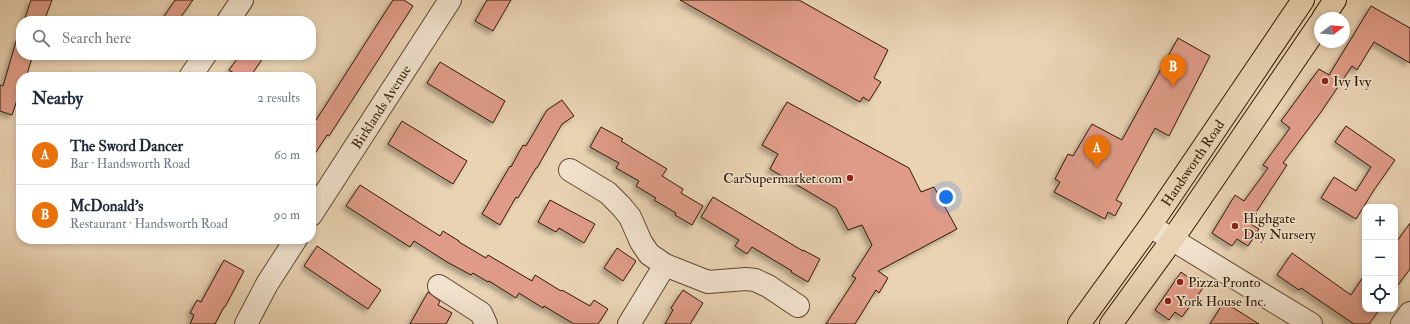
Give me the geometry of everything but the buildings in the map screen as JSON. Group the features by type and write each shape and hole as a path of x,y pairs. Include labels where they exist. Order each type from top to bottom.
{"main road":[{"name":"Handsworth Road","path":"1079,324 1150,226 1302,0"},
{"path":"1327,12 1335,0"},
{"name":"Handsworth Road","path":"1111,324 1172,240 1314,32"}],"street":[{"path":"231,16 242,0"},
{"name":"Birklands Avenue","path":"316,206 450,0"},
{"path":"193,72 202,60"},
{"path":"570,170 608,194 621,206 630,217 641,242 649,254 665,265 708,282 746,279 755,280 768,286 798,306"},
{"path":"1150,226 1311,324"},
{"path":"246,324 267,284 293,244"},
{"path":"629,324 665,265"},
{"path":"439,286 481,313 486,324"},
{"path":"1402,324 1410,313"}],"place":[{"name":"Ivy Ivy","path":"1325,81"},
{"name":"McDonald's","path":"1173,87"},
{"name":"The Sword Dancer","path":"1097,168"},
{"name":"CarSupermarket.com","path":"850,178"},
{"name":"Highgate Day Nursery","path":"1235,226"},
{"name":"Pizza Pronto","path":"1180,282"},
{"name":"York House Inc.","path":"1168,301"}]}
